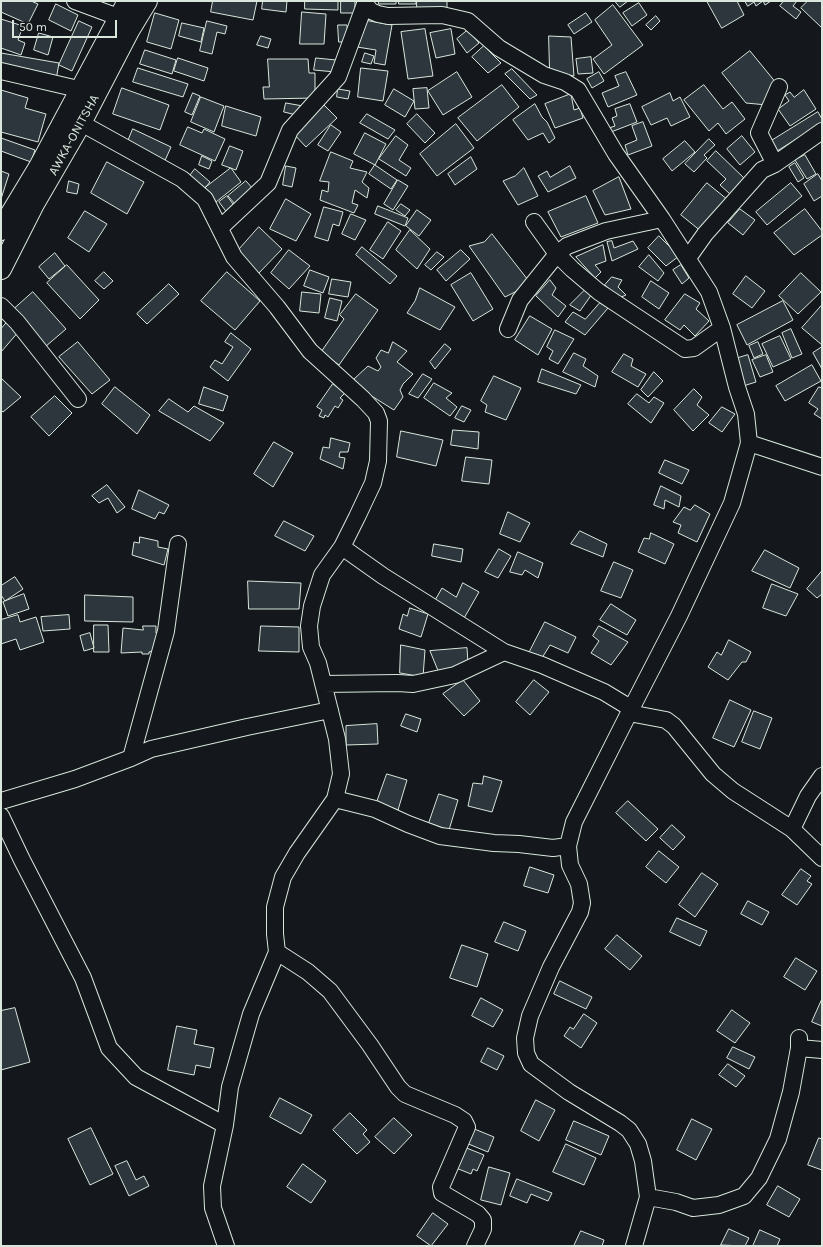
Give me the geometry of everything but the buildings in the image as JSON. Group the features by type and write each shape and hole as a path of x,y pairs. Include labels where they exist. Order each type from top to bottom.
{"main road":[{"name":"AWKA-ONITSHA","path":"1,230 39,167 147,1"},
{"name":"AWKA-ONITSHA","path":"1,269 34,204 81,123 89,92 123,9"}],"street":[{"path":"75,1 123,9"},
{"path":"365,2 372,11 388,16 442,15 468,21 499,48 544,75 565,82 578,90 616,154 662,219 709,292 722,328 737,387 746,414 750,443 732,503 679,616 574,822 568,846 570,865 579,884 582,904 580,912 551,967 530,1016 525,1038 526,1053 531,1064 569,1092 620,1123 628,1130 638,1144 643,1160 648,1197 634,1246"},
{"path":"220,228 268,183 290,130 338,77 365,2"},
{"path":"1,71 40,79 89,92"},
{"path":"775,164 759,134 779,87"},
{"path":"81,123 182,179 205,199 234,257 277,307 310,351 376,412 379,421 378,461 373,483 342,547 322,575 311,612 311,647 318,663 337,739 341,774 335,799 297,853 283,878 275,907 277,952 250,1014 230,1086 225,1125 212,1186 213,1208 226,1246"},
{"path":"688,258 705,234 762,170 775,164 822,132"},
{"path":"508,329 520,300 558,254 567,246 606,231 662,219"},
{"path":"534,222 558,254 572,269 599,292 685,349 694,348 722,328"},
{"path":"1,306 17,322 78,399"},
{"path":"750,443 822,467"},
{"path":"131,758 166,631 178,544"},
{"path":"342,547 389,580 504,652 542,665 604,692 630,711 666,720 674,726 713,774 733,791 792,829 822,858"},
{"path":"323,684 413,684 425,682 455,675 504,652"},
{"path":"1,801 75,779 151,749 240,728 330,710"},
{"path":"792,829 808,796 822,776"},
{"path":"335,799 375,809 440,836 494,843 553,848 568,846"},
{"path":"1,816 83,978 109,1048 136,1077 225,1125"},
{"path":"277,952 308,972 330,991 370,1045 398,1087 405,1094 455,1115 464,1121 467,1127 441,1187 442,1194 478,1214 483,1220 483,1229 475,1246"},
{"path":"648,1197 676,1202 693,1208 719,1205 744,1196 759,1178 778,1139 791,1092 799,1043 822,1050"}]}
